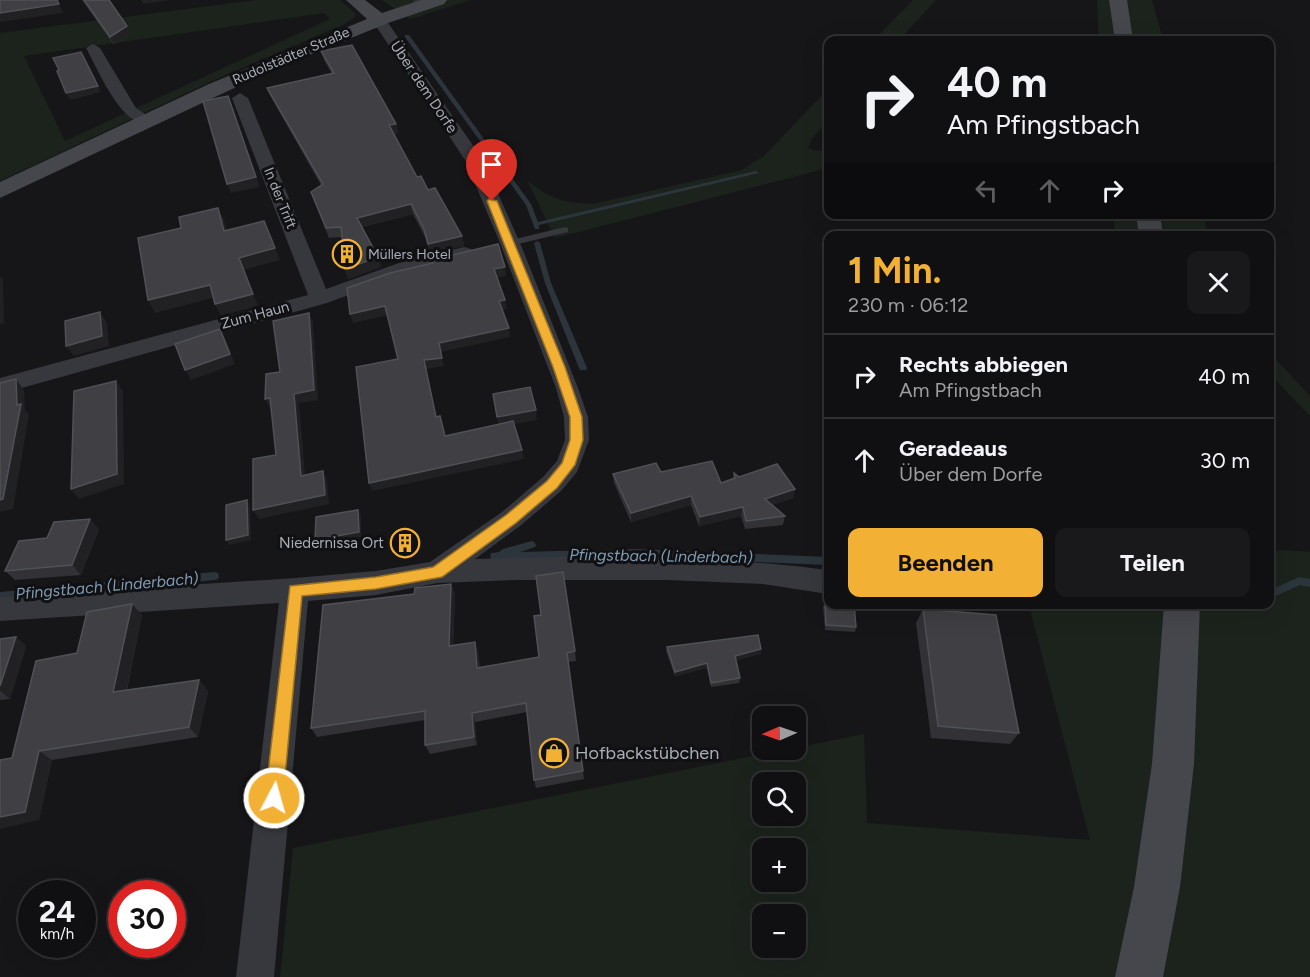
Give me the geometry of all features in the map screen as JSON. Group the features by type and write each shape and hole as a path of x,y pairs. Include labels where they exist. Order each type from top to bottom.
{"street":[{"path":"355,0 379,20"},
{"name":"Rudolstädter Straße","path":"0,191 147,121 320,43 438,0"},
{"path":"1118,0 1123,36"},
{"name":"Über dem Dorfe","path":"379,20 474,160 510,243 567,388 576,417 577,440 568,465 552,484 511,519 437,573"},
{"path":"93,48 130,111 147,121"},
{"name":"In der Trift","path":"240,98 320,298"},
{"name":"Zum Haun","path":"0,386 320,298 406,267 510,243"},
{"path":"0,609 296,590 376,583 437,573 518,569 667,569 763,573 824,581"},
{"path":"255,977 296,590"},
{"path":"1139,977 1157,887 1173,764 1182,609"}],"lane":[{"path":"510,243 565,230"}],"shaded area":[{"path":"256,0 340,0 355,13 355,17 347,23 212,81 0,181 0,33","holes":["324,13 330,19 65,141 24,56"]},
{"path":"382,0 471,0 410,19"},
{"path":"913,0 936,0 903,36 878,36"},
{"path":"1097,0 1152,0 1162,36 1099,36"},
{"path":"824,93 824,125 812,138 808,148 815,151 824,150 824,169 555,238 527,180 557,199 593,204 742,170 765,155"},
{"path":"1113,219 1205,219 1207,231 1115,231"},
{"path":"1274,357 1310,396 1310,416 1274,378"},
{"path":"1274,551 1310,552 1310,977 280,977 293,848 752,756 752,760 806,760 806,746 864,734 867,823 1090,840 1030,609 1274,609"}],"building":[{"path":"0,0 57,0 59,4 0,13"},
{"path":"84,0 109,0 127,26 110,37"},
{"path":"352,45 396,124 389,125 417,177 421,176 428,190 435,188 462,236 428,244 424,229 411,204 357,218 378,257 345,269 341,227 326,228 311,192 323,184 267,88 334,73 321,51"},
{"path":"81,52 98,86 66,93 53,58"},
{"path":"228,96 256,177 227,184 203,101"},
{"path":"218,208 224,231 264,221 275,248 239,258 253,294 215,304 210,285 148,300 138,238 181,228 179,217"},
{"path":"498,244 505,267 494,269 505,300 499,301 509,328 439,343 442,358 424,360 436,417 440,416 445,436 513,421 522,450 369,483 356,367 398,359 385,306 350,314 347,288 390,273 433,263 432,260"},
{"path":"100,312 102,336 66,346 65,321"},
{"path":"309,313 314,390 294,394 301,476 323,471 325,495 253,510 253,459 276,455 270,398 265,399 266,374 280,372 273,321"},
{"path":"220,329 230,354 185,370 175,344"},
{"path":"16,379 17,405 21,404 3,499 0,500 0,383"},
{"path":"116,381 117,474 71,489 74,391"},
{"path":"530,387 536,410 497,417 493,394"},
{"path":"712,461 721,483 735,478 734,473 739,477 777,464 795,489 765,499 785,516 746,521 743,507 700,517 691,496 631,513 613,474 656,463 661,472"},
{"path":"247,500 248,535 226,540 226,505"},
{"path":"358,510 359,532 315,540 316,517"},
{"path":"90,519 72,565 5,571 19,541 47,538 54,522"},
{"path":"563,572 575,651 567,653 583,771 534,780 526,703 472,713 474,737 425,745 425,711 311,728 323,605 414,594 415,588 451,584 449,646 475,642 477,668 539,657 534,616 541,615 536,576"},
{"path":"132,604 113,692 199,680 189,727 39,751 25,812 0,817 0,760 12,758 36,661 77,653 87,612"},
{"path":"825,609 854,609 856,627 826,625"},
{"path":"923,609 996,615 1019,733 938,726"},
{"path":"758,635 761,649 735,656 740,678 711,683 707,663 675,672 667,647"},
{"path":"16,637 0,686 0,639"}],"waterway":[{"path":"414,2 420,0"},
{"path":"407,36 529,205 537,228"},
{"path":"536,224 756,173"},
{"path":"537,243 548,283 583,368"},
{"path":"503,553 532,545"},
{"name":"Pfingstbach (Linderbach)","path":"494,556 635,553 824,561"},
{"name":"Pfingstbach (Linderbach)","path":"0,596 215,576"},
{"name":"Pfingstbach (Linderbach)","path":"1274,593 1299,581 1310,583"}],"place":[{"name":"Müllers Hotel","path":"347,254"},
{"name":"Niedernissa Ort","path":"405,543"},
{"name":"Hofbackstübchen","path":"554,753"}],"route":[{"path":"274,798 296,590 376,583 437,573 511,519 552,484 568,465 577,440 576,417 559,367 492,201"}]}
